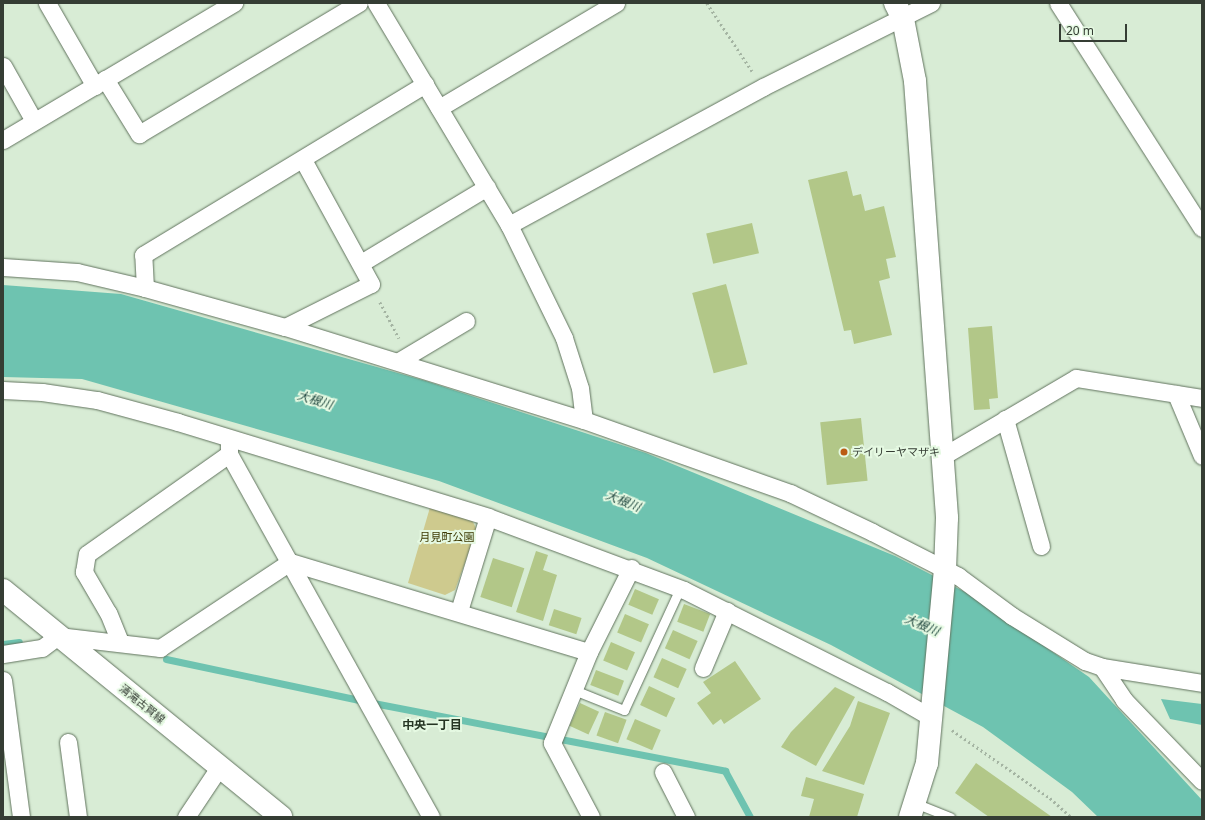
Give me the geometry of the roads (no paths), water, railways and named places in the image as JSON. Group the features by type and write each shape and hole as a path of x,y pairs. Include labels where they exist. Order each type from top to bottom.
{"street":[{"path":"46,3 100,82 139,134 359,3"},
{"path":"3,140 234,3"},
{"path":"376,3 509,225 564,338 580,388 584,420"},
{"path":"439,108 616,3"},
{"path":"509,225 763,87 899,11 931,3"},
{"path":"1058,3 1202,228"},
{"path":"899,11 915,81 947,518 945,573 927,763 912,810"},
{"path":"3,66 34,121"},
{"path":"145,288 143,255 303,160 425,84"},
{"path":"285,327 371,284 361,263 303,160"},
{"path":"361,263 487,187"},
{"path":"3,267 77,272 145,288 399,361 584,420 790,493 945,573 958,576 1012,616 1085,661 1102,667 1202,683"},
{"path":"399,361 466,322"},
{"path":"943,456 1076,378 1202,398"},
{"path":"3,390 42,392 97,400 229,445 488,518 631,568 680,588 727,611 886,692 932,718"},
{"path":"1176,394 1202,456"},
{"path":"1005,419 1041,546"},
{"path":"229,445 290,562 431,817"},
{"path":"120,642 108,613 84,572 88,554 229,445"},
{"path":"459,611 488,518"},
{"path":"3,654 42,648 58,636 120,642 160,648 290,562 459,611 588,652"},
{"path":"591,817 552,743 588,652 631,568"},
{"name":"清滝古賀線","path":"3,590 282,817"},
{"path":"703,668 727,611"},
{"path":"1102,667 1124,700 1202,780"},
{"path":"3,680 21,817"},
{"path":"68,742 78,817"},
{"path":"186,817 220,766"},
{"path":"663,772 686,817"}],"lane":[{"path":"574,690 624,710 680,588"},
{"path":"912,810 950,817"}],"water":[{"name":"大根川","path":"3,285 121,294 426,381 646,453 895,556 967,593 1089,677 1202,800 1202,817 1098,817 1072,792 983,727 831,645 647,558 439,481 82,379 3,377"},
{"path":"1161,699 1202,704 1202,725 1170,719"}],"waterway":[{"path":"3,644 19,642"},
{"path":"166,659 363,701 725,771 750,817"}],"place":[{"name":"デイリーヤマザキ","path":"844,452"}],"district":[{"name":"中央一丁目","path":"432,725"}],"park label":[{"name":"月見町公園","path":"447,537"}]}
